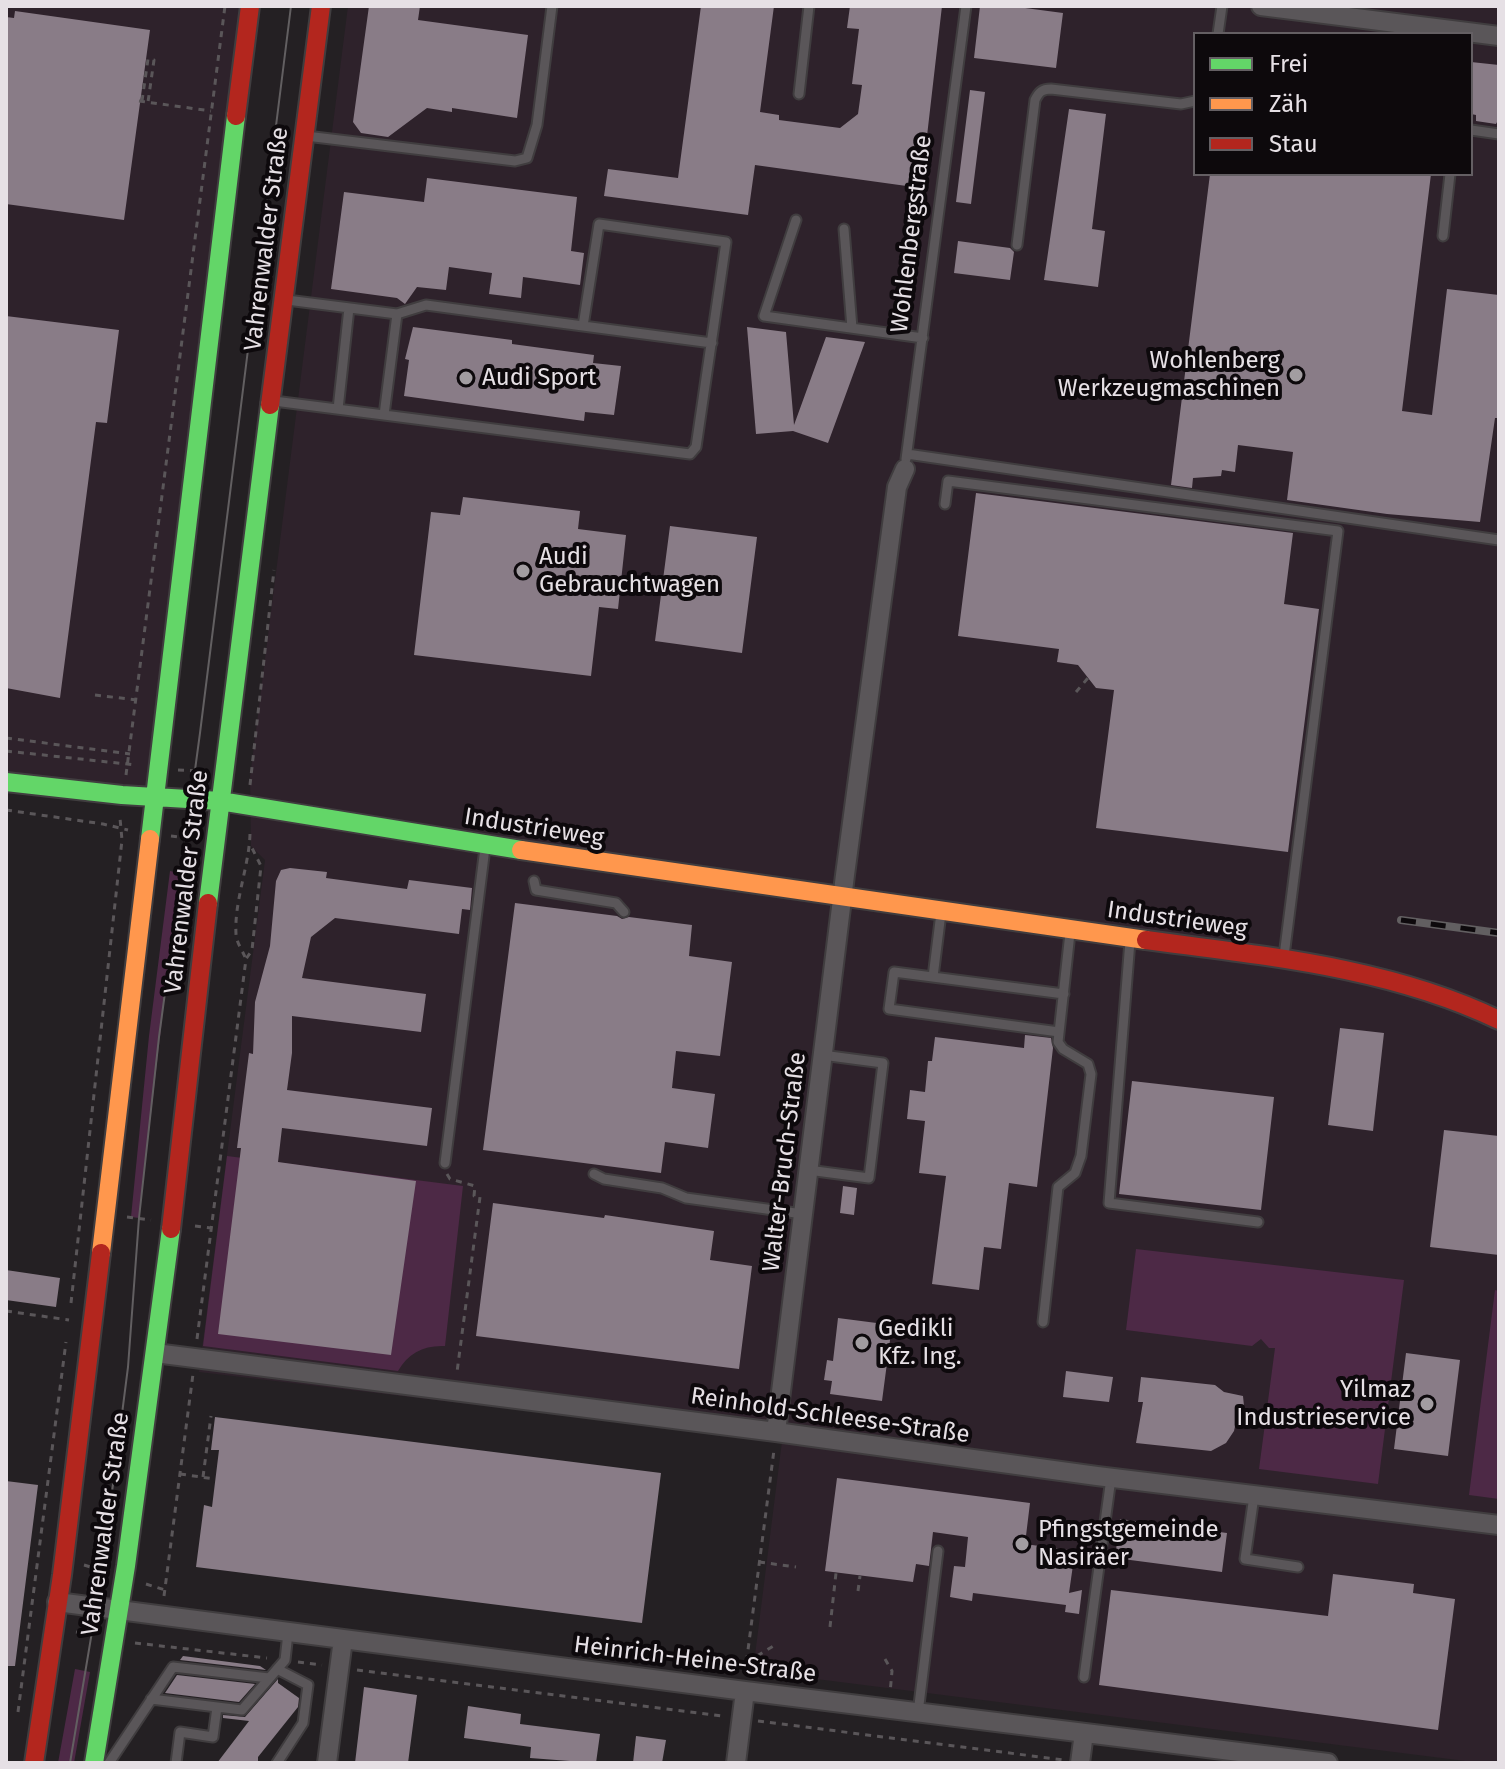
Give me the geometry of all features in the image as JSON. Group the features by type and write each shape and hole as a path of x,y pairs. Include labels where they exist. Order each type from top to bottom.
{"main road":[{"name":"Vahrenwalder Straße","path":"34,1763 106,1214 196,433 250,6"},
{"name":"Vahrenwalder Straße","path":"94,1763 172,1222 220,801 321,6"},
{"name":"Industrieweg","path":"6,782 154,798 220,801 485,844 1284,959 1418,987 1499,1020"}],"street":[{"path":"1261,6 1467,32"},
{"path":"1473,33 1499,36"},
{"path":"842,897 897,487 906,462"},
{"name":"Walter-Bruch-Straße","path":"776,1432 842,897"},
{"name":"Reinhold-Schleese-Straße","path":"155,1353 1111,1478 1499,1525"},
{"name":"Heinrich-Heine-Straße","path":"57,1602 711,1687 745,1683 918,1713 1328,1763"},
{"path":"327,1763 343,1639"},
{"path":"736,1763 745,1683"},
{"path":"1080,1762 1084,1733"}],"lane":[{"path":"304,135 515,161 527,158 537,125 552,6"},
{"path":"799,94 809,6"},
{"name":"Wohlenbergstraße","path":"906,462 966,6"},
{"path":"1218,32 1222,6"},
{"path":"1017,245 1035,100 1039,93 1051,89 1181,104 1193,101"},
{"path":"1473,130 1499,134"},
{"path":"1443,236 1450,176"},
{"path":"796,220 764,316 923,338"},
{"path":"270,401 690,454 696,447 726,242 599,224 583,326"},
{"path":"844,229 852,328"},
{"path":"283,300 397,314 426,305 712,343"},
{"path":"338,409 349,308"},
{"path":"384,415 397,314"},
{"path":"906,462 1499,540"},
{"path":"945,504 948,481 1338,531 1284,959"},
{"path":"445,1163 485,844"},
{"path":"534,881 536,890 616,903 624,912"},
{"path":"933,977 941,911"},
{"path":"1043,1322 1058,1187 1075,1173 1081,1156 1091,1074 1088,1064 1063,1049 1058,1042 1070,929"},
{"path":"1130,937 1109,1203 1258,1222"},
{"path":"1059,1032 889,1009 894,972 1064,994"},
{"path":"808,1170 869,1178 883,1063 822,1055"},
{"path":"594,1174 604,1179 662,1188 686,1198 803,1214"},
{"path":"1084,1677 1111,1478"},
{"path":"1254,1496 1245,1559 1298,1567"},
{"path":"918,1713 938,1551"},
{"path":"151,1699 242,1710 285,1660 288,1633"},
{"path":"109,1763 173,1667 269,1678"},
{"path":"277,1669 308,1685 303,1723 277,1763"},
{"path":"176,1763 180,1732 213,1737 217,1707"}],"path":[{"path":"6,738 130,754 225,6"},
{"path":"148,102 154,60 148,59 140,101 211,111"},
{"path":"1076,692 1088,678"},
{"path":"95,695 137,700"},
{"path":"6,751 128,763 157,772 186,769 250,777"},
{"path":"6,810 251,846"},
{"path":"70,1304 122,840 119,829"},
{"path":"246,959 235,936 243,868 251,846"},
{"path":"165,1577 246,959 252,950 261,866 251,846"},
{"path":"445,1163 450,1179 475,1186 474,1196 480,1197 446,1391"},
{"path":"81,1211 211,1228"},
{"path":"6,1311 69,1320"},
{"path":"18,1715 67,1336"},
{"path":"203,1477 211,1416"},
{"path":"745,1683 776,1432"},
{"path":"180,1474 215,1479"},
{"path":"759,1562 796,1567"},
{"path":"84,1565 107,1573"},
{"path":"830,1627 836,1573"},
{"path":"858,1591 860,1576"},
{"path":"29,1623 143,1644 1080,1762"},
{"path":"746,1662 775,1645"},
{"path":"885,1659 892,1671 889,1696"},
{"path":"707,1714 711,1687"}],"shaded area":[{"path":"6,6 250,6 154,798 6,782"},
{"path":"348,6 1499,6 1499,1763 753,1671 782,1441 199,1372 265,860 251,846 250,777"},
{"path":"170,871 179,873 139,1218 131,1217"},
{"path":"227,1156 463,1186 445,1346 417,1351 398,1371 203,1346"},
{"path":"1136,1249 1404,1280 1378,1484 1259,1469 1275,1348 1269,1348 1261,1339 1252,1346 1126,1330"},
{"path":"1495,1290 1499,1291 1499,1499 1469,1495"},
{"path":"75,1669 90,1672 74,1763 58,1763"}],"building":[{"path":"369,6 420,6 418,20 528,35 517,118 452,108 452,112 427,108 388,137 361,133 353,122"},
{"path":"701,6 774,6 760,112 779,115 779,120 840,128 858,114 862,85 852,84 859,29 847,28 850,6 942,6 921,188 755,165 748,215 604,196 608,169 678,178"},
{"path":"980,6 1010,6 1063,13 1056,68 974,58"},
{"path":"15,11 150,30 124,220 6,204 6,17 14,18"},
{"path":"1473,62 1499,65 1499,118 1496,124 1476,121 1476,115 1473,114"},
{"path":"970,90 985,92 971,204 956,202"},
{"path":"1069,109 1106,114 1092,229 1105,231 1098,287 1044,280"},
{"name":"Wohlenberg Werkzeugmaschinen","path":"1210,176 1431,176 1402,411 1432,415 1447,289 1499,295 1499,418 1495,418 1480,522 1387,514 1287,500 1293,452 1238,445 1235,472 1222,470 1221,476 1193,478 1192,488 1171,485"},
{"path":"427,178 577,197 571,251 584,253 580,285 523,277 521,298 489,294 492,273 449,267 446,290 417,287 405,304 397,298 331,289 344,192 424,202"},
{"path":"958,241 1010,248 1014,252 1010,280 954,273"},
{"path":"6,316 119,330 107,423 96,422 60,698 6,688"},
{"path":"413,327 594,355 593,363 621,366 614,415 585,412 584,421 404,396 409,360 405,359"},
{"path":"747,327 786,332 794,425 826,337 865,342 828,443 793,431 756,434"},
{"path":"976,493 1293,533 1284,604 1319,609 1288,852 1096,828 1114,690 1096,688 1078,665 1057,662 1059,649 958,636"},
{"name":"Audi Gebrauchtwagen","path":"463,497 580,511 578,529 626,535 618,609 599,607 591,676 414,655 431,512 460,515"},
{"path":"670,526 757,537 742,653 655,641"},
{"path":"281,870 327,872 326,878 407,889 409,880 472,888 470,910 462,909 459,934 335,918 311,937 302,978 426,994 421,1032 292,1016 292,1053 287,1090 432,1108 427,1146 282,1128 278,1162 416,1181 391,1355 218,1334 241,1148 237,1148 249,1053 253,1054 255,1002 270,946 276,881"},
{"path":"515,903 622,919 629,917 692,925 689,956 732,962 720,1056 676,1051 672,1088 715,1094 708,1148 665,1142 661,1173 483,1150"},
{"path":"1340,1028 1384,1033 1373,1131 1328,1125"},
{"path":"1025,1035 1051,1038 1053,1048 1037,1187 1009,1183 1001,1249 984,1247 979,1290 932,1284 946,1176 919,1173 925,1121 907,1119 910,1090 925,1092 928,1061 932,1061 935,1037 1024,1048"},
{"path":"1132,1081 1274,1097 1261,1210 1119,1194"},
{"path":"1444,1130 1499,1136 1499,1255 1430,1247"},
{"path":"843,1186 857,1188 854,1215 840,1213"},
{"path":"493,1203 714,1231 710,1260 752,1266 739,1369 476,1336"},
{"path":"6,1270 60,1278 56,1307 6,1300"},
{"name":"Gedikli Kfz. Ing.","path":"838,1318 892,1325 882,1401 830,1394 832,1381 824,1380 827,1360 833,1361"},
{"name":"Yilmaz Industrieservice","path":"1406,1353 1460,1360 1448,1456 1394,1449"},
{"path":"1066,1371 1113,1377 1109,1402 1063,1397"},
{"path":"1141,1377 1215,1385 1224,1392 1243,1396 1244,1406 1226,1443 1211,1451 1136,1443 1143,1402 1138,1402"},
{"path":"215,1417 661,1473 642,1623 196,1567 204,1505 212,1507 219,1450 211,1450"},
{"path":"837,1478 1030,1503 1025,1544 1075,1551 1069,1593 1082,1590 1079,1614 1065,1612 1066,1605 973,1593 972,1601 950,1597 954,1566 965,1567 968,1537 933,1532 929,1566 916,1564 913,1582 825,1571"},
{"path":"6,1481 38,1485 15,1666 6,1666"},
{"path":"1120,1519 1227,1533 1222,1572 1115,1558"},
{"path":"1333,1574 1414,1584 1413,1593 1455,1599 1438,1730 1099,1685 1111,1590 1328,1616"},
{"path":"183,1656 260,1666 266,1670 180,1660"},
{"path":"177,1675 255,1684 239,1702 165,1693"},
{"path":"278,1679 278,1683 299,1698 298,1707 258,1757 258,1763 217,1763 249,1721 223,1718 223,1715 245,1717"},
{"path":"364,1687 417,1695 408,1763 355,1763"},
{"path":"468,1706 521,1714 520,1724 600,1734 596,1763 530,1758 531,1747 464,1738"},
{"path":"636,1736 666,1740 662,1763 633,1763"}],"tram line":[{"path":"70,1763 101,1578 128,1367 139,1218 159,1037 291,6"}],"railway":[{"path":"1401,920 1499,933"}],"traffic: fast":[{"path":"150,839 236,116"},
{"path":"208,903 270,405"},
{"path":"6,782 122,795 220,801 521,850"},
{"path":"94,1763 126,1566 171,1229"}],"traffic: slow":[{"path":"101,1253 150,839"},
{"path":"521,850 1146,940"}],"traffic: jam":[{"path":"236,116 250,6"},
{"path":"270,405 321,6"},
{"path":"171,1229 208,903"},
{"path":"1146,940 1326,966 1414,987 1499,1020"},
{"path":"34,1763 62,1575 101,1253"}],"place":[{"name":"Wohlenberg Werkzeugmaschinen","path":"1296,375"},
{"name":"Audi Sport","path":"466,378"},
{"name":"Audi Gebrauchtwagen","path":"523,571"},
{"name":"Gedikli Kfz. Ing.","path":"862,1343"},
{"name":"Yilmaz Industrieservice","path":"1427,1404"},
{"name":"Pfingstgemeinde Nasiräer","path":"1022,1544"}]}
